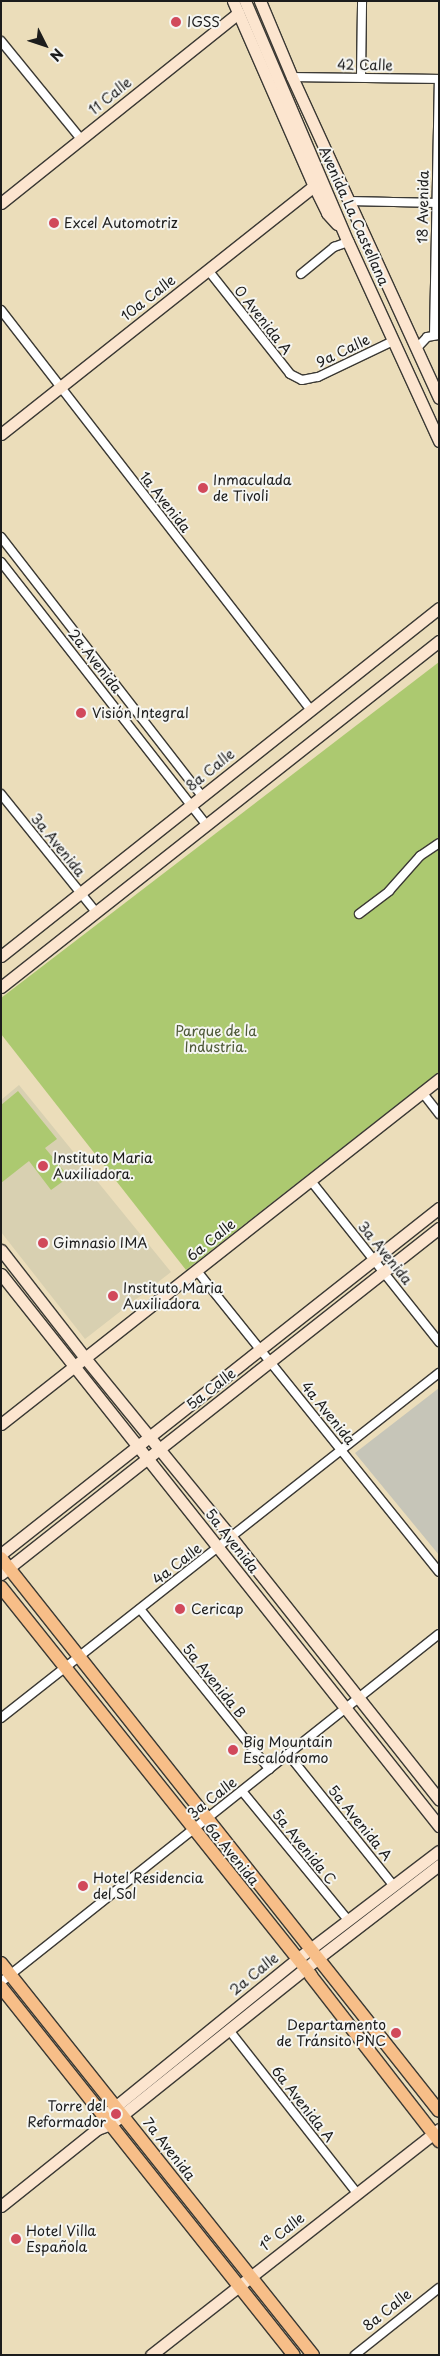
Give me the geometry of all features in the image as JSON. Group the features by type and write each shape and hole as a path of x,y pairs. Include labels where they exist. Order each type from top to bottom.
{"main road":[{"name":"6a Avenida","path":"4,1566 79,1657 439,2111"},
{"name":"6a Avenida","path":"1,1586 437,2135"},
{"name":"7a Avenida","path":"1,1963 6,1978 120,2111 313,2355"},
{"path":"1,1987 294,2355"}],"street":[{"name":"Avenida La Castellana","path":"232,1 243,13 439,441"},
{"name":"Avenida La Castellana","path":"245,1 243,13 314,186 327,213 346,237"},
{"name":"Avenida La Castellana","path":"260,1 292,77 439,398"},
{"path":"361,77 362,1"},
{"name":"11 Calle","path":"1,203 243,13"},
{"path":"1,41 81,139"},
{"name":"42 Calle","path":"292,77 439,79"},
{"name":"18 Avenida","path":"437,335 439,79"},
{"name":"10a Calle","path":"1,434 314,186"},
{"path":"348,201 437,203"},
{"path":"301,274 346,237"},
{"name":"0 Avenida A","path":"208,270 290,374 302,380"},
{"name":"1a Avenida","path":"1,310 310,709"},
{"path":"410,378 416,348 421,340 437,335"},
{"name":"9a Calle","path":"302,380 318,378 393,341"},
{"name":"2a Avenida","path":"1,537 202,796"},
{"name":"2a Avenida","path":"1,562 206,824"},
{"name":"8a Calle","path":"1,956 439,608"},
{"path":"1,987 439,641"},
{"name":"3a Avenida","path":"1,794 96,912"},
{"path":"359,914 389,891 420,856 439,843"},
{"name":"6a Calle","path":"1,1424 422,1092 437,1084"},
{"path":"422,1092 439,1114"},
{"name":"3a Avenida","path":"310,1181 439,1342"},
{"name":"5a Calle","path":"1,1554 439,1208"},
{"name":"5a Calle","path":"4,1566 148,1458 439,1228"},
{"name":"5a Avenida","path":"1,1250 85,1358 160,1448 439,1799"},
{"name":"4a Avenida","path":"197,1271 439,1572"},
{"name":"5a Avenida","path":"1,1274 439,1826"},
{"name":"4a Calle","path":"1,1718 439,1373"},
{"name":"5a Avenida B","path":"140,1609 269,1769"},
{"name":"3a Calle","path":"6,1978 439,1634"},
{"path":"376,1747 390,1737"},
{"name":"5a Avenida A","path":"288,1754 393,1885"},
{"name":"5a Avenida C","path":"242,1791 348,1920"},
{"name":"2a Calle","path":"120,2111 301,1964 348,1920 439,1851"},
{"name":"2a Calle","path":"314,1953 439,1865"},
{"name":"2a Calle","path":"1,2206 108,2120 229,2030 301,1964"},
{"name":"6a Avenida A","path":"229,2030 357,2193"},
{"name":"1ª Calle","path":"151,2355 357,2193 437,2135"},
{"name":"8a Calle","path":"355,2355 439,2288"}],"shaded area":[{"name":"Instituto Maria Auxiliadora.","path":"19,1085 171,1272 85,1339 1,1232 1,1100"},
{"path":"439,1388 439,1555 355,1453"}],"green space":[{"name":"Parque de la Industria.","path":"439,662 439,1072 186,1270 1,1034 1,998"},
{"path":"18,1091 57,1139 45,1148 69,1177 51,1190 29,1161 1,1183 1,1105"}],"place":[{"name":"IGSS","path":"176,22"},
{"name":"Excel Automotriz","path":"54,223"},
{"name":"Inmaculada de Tivoli","path":"203,488"},
{"name":"Visión Integral","path":"81,713"},
{"name":"Instituto Maria Auxiliadora.","path":"43,1166"},
{"name":"Gimnasio IMA","path":"43,1243"},
{"name":"Instituto Maria Auxiliadora","path":"113,1296"},
{"name":"Cericap","path":"180,1609"},
{"name":"Big Mountain Escalódromo","path":"233,1750"},
{"name":"Hotel Residencia del Sol","path":"83,1886"},
{"name":"Departamento de Tránsito PNC","path":"396,2033"},
{"name":"Torre del Reformador","path":"116,2114"},
{"name":"Hotel Villa Española","path":"16,2239"}]}
